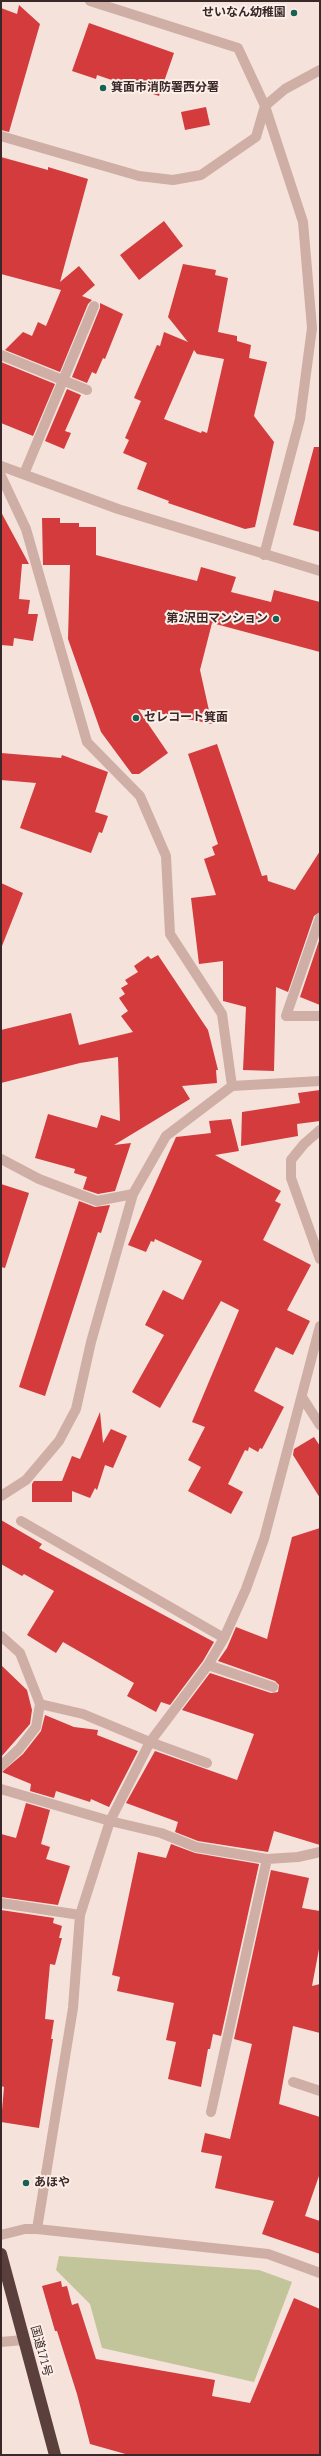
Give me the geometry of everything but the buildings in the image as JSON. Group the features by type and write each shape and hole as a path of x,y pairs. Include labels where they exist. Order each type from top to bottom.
{"highway":[{"name":"国道171号","path":"1,2254 55,2455"}],"street":[{"path":"90,1 238,48 265,106 303,222 312,328 300,420 264,555"},
{"path":"1,136 139,176 173,180 201,175 256,137 265,106 285,89 320,70"},
{"path":"24,474 94,306"},
{"path":"1,355 87,390"},
{"path":"1,466 118,509 320,571"},
{"path":"1,476 26,529 87,742 140,796 166,856 170,934 222,1014 232,1086"},
{"path":"320,918 286,1016 320,1016"},
{"path":"1,1496 26,1480 59,1441 76,1409 90,1342 133,1194 166,1136 232,1086 320,1081"},
{"path":"319,1252 291,1178 292,1160 304,1144 320,1130"},
{"path":"1,1159 39,1179 97,1200 133,1194"},
{"path":"37,2229 73,2008 80,1915 110,1821 150,1742 208,1665 224,1638 246,1589 264,1539 320,1326"},
{"path":"302,1398 320,1425"},
{"path":"21,1521 224,1638"},
{"path":"1,1636 20,1653 40,1704 36,1727 19,1749 1,1766"},
{"path":"208,1665 273,1687"},
{"path":"40,1704 83,1714 150,1742 207,1763"},
{"path":"1,1789 110,1821 161,1833 196,1847 267,1859 298,1857 320,1852"},
{"path":"211,2112 267,1859"},
{"path":"1,1903 80,1915"},
{"path":"293,2082 320,2090"},
{"path":"1,2235 25,2229 37,2229 268,2254 320,2274"},
{"path":"1,2342 23,2340"}],"green space":[{"path":"59,2256 259,2270 292,2282 254,2382 102,2348 90,2304 56,2270"}],"place":[{"name":"せいなん幼稚園","path":"294,13"},
{"name":"箕面市消防署西分署","path":"103,88"},
{"name":"第2沢田マンション","path":"276,619"},
{"name":"セレコート箕面","path":"136,718"},
{"name":"あほや","path":"26,2183"}]}
